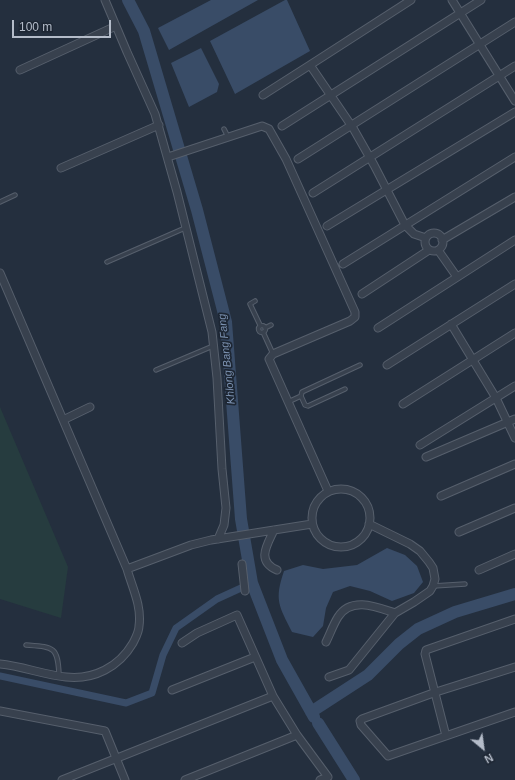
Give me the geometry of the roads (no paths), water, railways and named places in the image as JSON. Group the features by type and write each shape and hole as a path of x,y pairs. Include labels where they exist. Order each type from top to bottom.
{"street":[{"path":"106,0 155,114 168,157 212,332 226,508 224,525 218,539"},
{"path":"263,95 411,0"},
{"path":"452,0 515,101"},
{"path":"282,126 481,0"},
{"path":"298,159 515,22"},
{"path":"20,70 116,26"},
{"path":"310,65 351,125 405,225 414,234 426,238"},
{"path":"313,193 515,66"},
{"path":"327,226 515,112"},
{"path":"61,168 158,125"},
{"path":"168,157 262,126 269,129 286,160 355,312 355,317 350,321 273,354 269,359 328,491"},
{"path":"343,264 515,157"},
{"path":"442,240 515,197"},
{"path":"362,294 429,250 438,250 442,246 442,240 439,235 433,234 427,236 425,243 429,250"},
{"path":"378,328 515,240"},
{"path":"438,250 457,277"},
{"path":"0,273 127,569 139,607 140,625 130,648 121,659 109,669 95,675 81,678 59,676 0,664"},
{"path":"387,365 515,284"},
{"path":"451,324 496,398 515,438"},
{"path":"403,404 515,333"},
{"path":"420,445 515,386"},
{"path":"63,420 90,407"},
{"path":"426,457 515,419"},
{"path":"441,496 515,464"},
{"path":"347,489 355,492 368,506 370,515 369,524 361,539 354,544 341,546 328,544 315,532 312,524 312,514 320,497 328,491 347,489"},
{"path":"459,532 515,508"},
{"path":"127,569 191,545 234,536 312,524"},
{"path":"329,677 349,670 395,613 430,591 435,579 433,568 420,551 410,544 369,524"},
{"path":"274,530 264,553 267,564 277,570"},
{"path":"479,570 515,554"},
{"path":"242,564 245,591"},
{"path":"326,642 339,616 348,608 370,605 395,613"},
{"path":"182,643 197,633 237,615 273,696 297,736 328,777 320,780"},
{"path":"446,736 436,692 425,654 426,650 515,619"},
{"path":"172,690 255,657"},
{"path":"515,667 436,692 360,721 361,725 388,756 515,712"},
{"path":"62,780 273,696"},
{"path":"0,711 106,731 125,780"},
{"path":"185,780 297,736"}],"lane":[{"path":"224,129 228,137"},
{"path":"0,202 15,195"},
{"path":"107,262 186,228"},
{"path":"255,301 250,304 260,325 258,327 259,330 264,330 271,325"},
{"path":"264,330 273,354"},
{"path":"156,370 214,346"},
{"path":"288,402 301,396 302,392 360,365"},
{"path":"301,396 308,406 345,390"},
{"path":"433,586 465,584"},
{"path":"26,645 47,646 52,649 58,657 59,676"}],"water":[{"path":"211,0 258,0 169,50 158,28"},
{"path":"287,0 310,51 235,94 210,41"},
{"path":"201,48 219,84 217,92 189,107 171,63"},
{"path":"387,548 405,555 417,566 423,582 414,593 392,601 370,591 350,586 333,592 326,608 323,626 313,637 292,632 279,603 279,589 284,571 303,565 323,569 357,565"}],"waterway":[{"name":"Khlong Bang Fang","path":"128,0 144,31 197,210 226,322 241,519 252,583 282,660 314,717"},
{"path":"0,676 126,703 152,693 163,655 176,628 217,599 252,583"},
{"path":"311,712 368,675 399,644 418,629 455,612 515,594"},
{"name":"Khlong Bang Fang","path":"318,723 354,780"}]}
